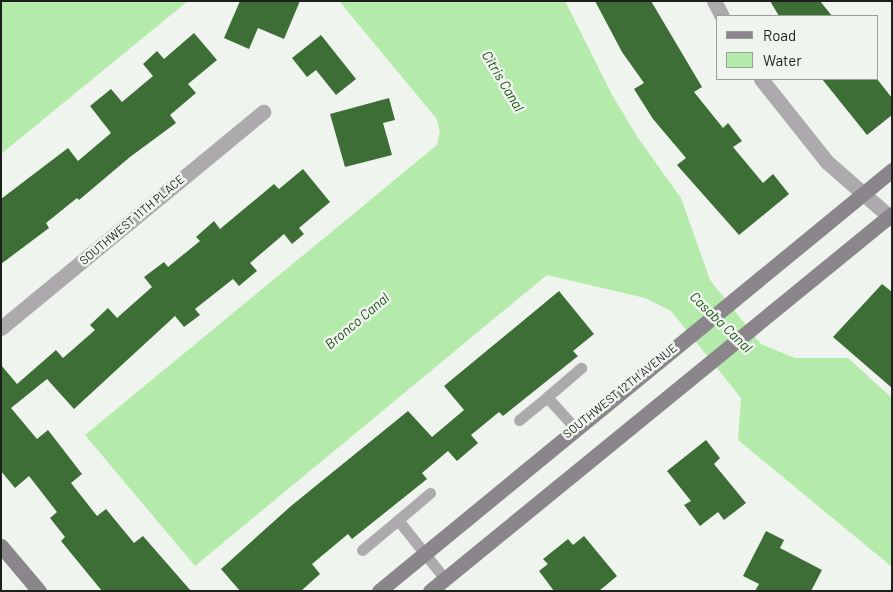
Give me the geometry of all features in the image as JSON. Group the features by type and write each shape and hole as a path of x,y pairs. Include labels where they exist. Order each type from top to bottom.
{"street":[{"path":"714,1 721,15"},
{"path":"430,591 762,318 891,217 827,162 762,80"},
{"name":"SOUTHWEST 11TH PLACE","path":"1,328 263,112"},
{"name":"SOUTHWEST 12TH AVENUE","path":"379,591 574,428 892,170"},
{"path":"1,546 39,591"}],"lane":[{"path":"519,420 581,368"},
{"path":"548,396 574,428"},
{"path":"362,550 430,493"},
{"path":"398,520 445,579"}],"water":[{"path":"1,1 188,1 1,154"},
{"path":"339,1 565,1 611,93 638,138 681,198 710,280 761,344 795,358 848,358 892,398 892,567 738,440 741,398 671,311 645,298 547,275 195,566 85,435 437,145 440,131 436,118"}],"building":[{"path":"240,1 300,1 284,39 258,28 249,49 224,38"},
{"path":"595,1 651,1 702,87 694,92 723,128 728,123 742,141 733,147 763,183 773,174 789,194 739,235 677,165 686,158 653,119 634,89 644,83 622,52"},
{"path":"770,1 820,1 831,15 778,15"},
{"path":"194,33 217,60 188,84 196,93 170,115 176,123 130,157 79,200 77,198 46,223 49,228 1,264 1,199 68,148 78,161 111,133 90,106 111,89 122,102 153,76 143,64 157,51 164,59"},
{"path":"321,35 356,79 336,95 316,70 307,77 292,58"},
{"path":"823,80 878,80 892,98 892,115 867,135"},
{"path":"389,98 395,120 383,123 392,155 345,167 330,114"},
{"path":"303,169 330,202 299,228 304,234 292,244 284,234 250,263 257,271 239,286 233,279 195,309 200,315 184,327 175,316 74,409 47,379 11,408 37,439 48,430 82,474 71,483 97,516 106,509 134,543 143,536 191,591 102,591 61,541 65,537 50,518 57,512 29,476 15,488 1,471 1,365 17,384 56,350 63,358 95,330 90,325 108,308 117,318 152,287 144,277 164,262 168,267 200,241 196,237 214,221 220,229 274,184 279,189"},
{"path":"882,284 892,292 892,388 833,337"},
{"path":"559,291 594,334 573,351 578,356 503,416 499,412 471,435 478,443 457,461 448,451 422,473 427,479 352,539 348,534 312,564 320,574 301,591 240,591 221,569 291,506 408,411 432,437 464,410 444,386"},
{"path":"706,440 720,458 714,464 746,503 724,520 718,512 700,526 684,505 691,501 667,471"},
{"path":"766,531 784,540 780,548 822,570 811,591 755,591 759,584 743,576"},
{"path":"584,536 617,576 599,591 554,591 539,571 548,564 543,559 568,539 573,545"}],"water label":[{"name":"Citris Canal","path":"503,81"},
{"name":"Bronco Canal","path":"357,321"},
{"name":"Casaba Canal","path":"721,322"}]}
